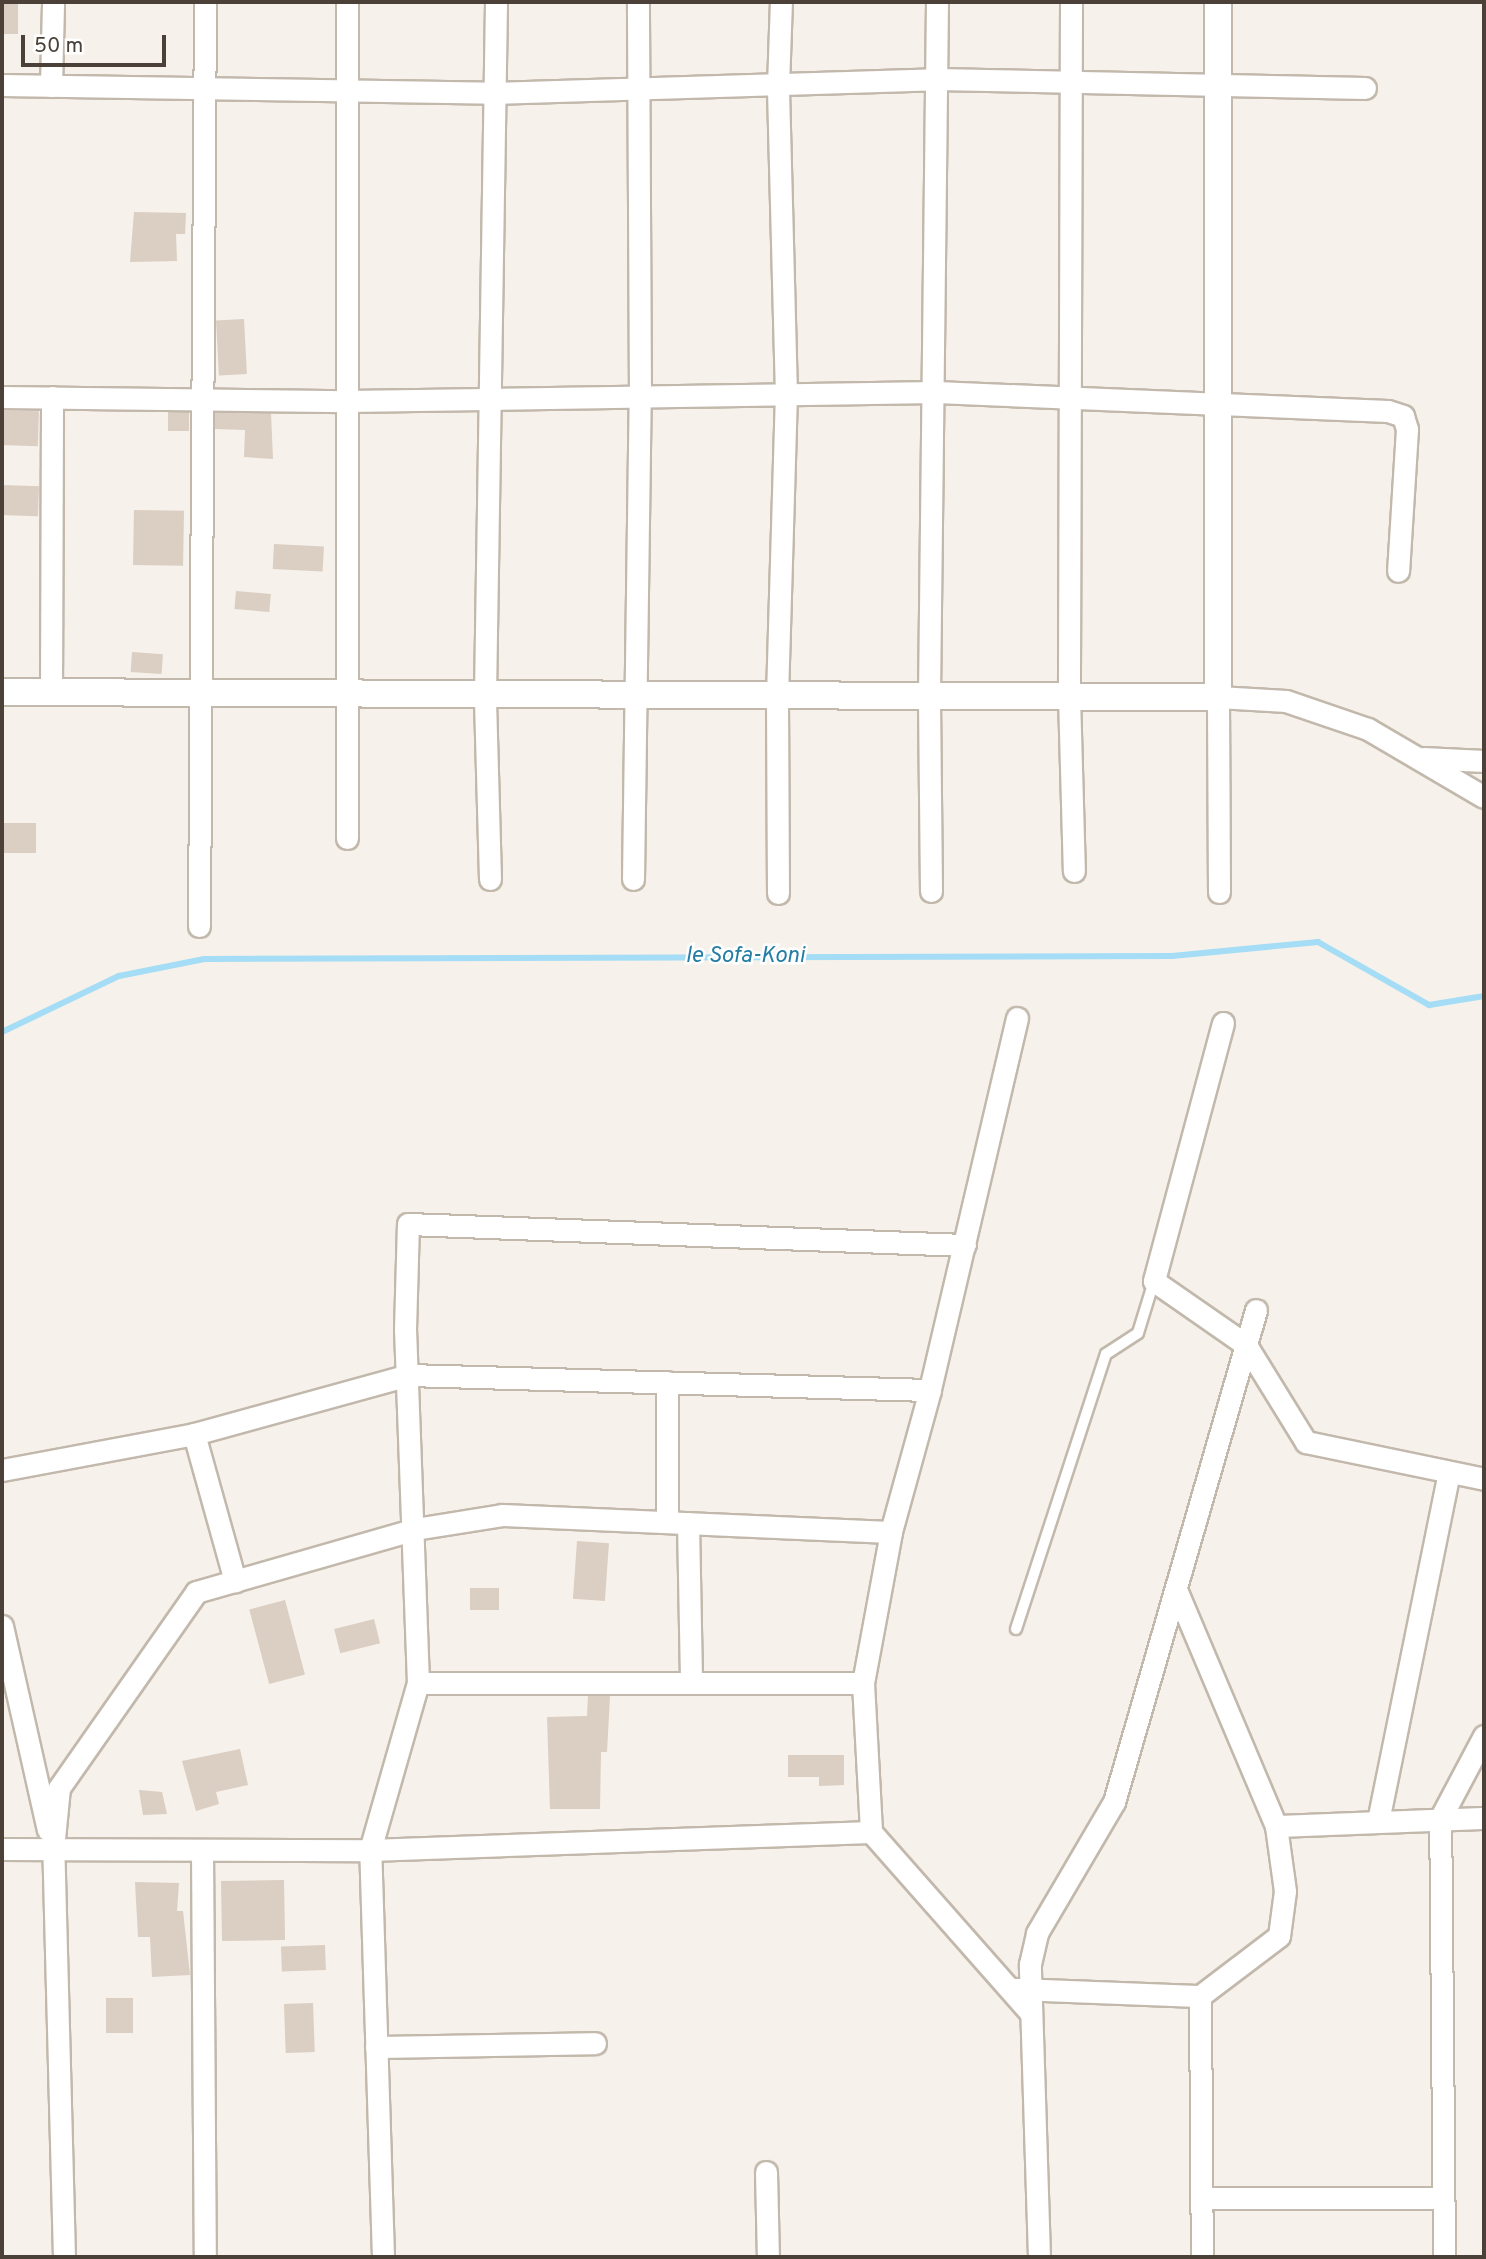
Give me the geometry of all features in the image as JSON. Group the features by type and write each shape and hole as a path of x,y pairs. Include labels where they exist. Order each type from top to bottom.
{"street":[{"path":"51,86 53,2"},
{"path":"199,926 205,2"},
{"path":"347,2 347,838"},
{"path":"490,878 485,695 496,2"},
{"path":"633,879 633,695 640,397 638,2"},
{"path":"778,894 777,696 786,395 778,86 781,2"},
{"path":"931,891 929,696 936,392 937,2"},
{"path":"1071,2 1069,696 1074,871"},
{"path":"1218,2 1219,892"},
{"path":"2,85 205,86 495,93 936,79 1365,88"},
{"path":"2,397 348,401 489,396 640,397 936,392 1071,400 1218,401 1388,411 1403,416 1407,429 1398,571"},
{"path":"51,694 52,397"},
{"path":"2,692 1218,697 1286,701 1368,729 1484,797"},
{"path":"1421,758 1484,761"},
{"path":"1017,1018 930,1390 891,1532 863,1683 871,1832 1019,1989 1029,2011 1040,2257"},
{"path":"1223,1023 1154,1282 1246,1345 1306,1442 1484,1479"},
{"path":"383,2257 370,1850 418,1683 408,1375 408,1224 965,1245"},
{"path":"1019,1989 1037,1933 1114,1802 1256,1310"},
{"path":"2,1470 194,1434 408,1375 930,1390"},
{"path":"667,1382 691,1683"},
{"path":"194,1434 234,1581"},
{"path":"1378,1821 1449,1472"},
{"path":"64,2257 52,1849 59,1788 196,1592 415,1529 502,1515 891,1532"},
{"path":"1019,1989 1200,1996 1279,1936 1284,1891 1276,1826 1175,1589"},
{"path":"2,1626 52,1849"},
{"path":"418,1683 863,1683"},
{"path":"1444,2257 1440,1819 1484,1736"},
{"path":"1276,1826 1484,1818"},
{"path":"2,1849 370,1850 871,1832"},
{"path":"202,1850 205,2257"},
{"path":"1200,1996 1202,2257"},
{"path":"376,2047 594,2043"},
{"path":"766,2172 768,2257"},
{"path":"1201,2198 1442,2198"}],"lane":[{"path":"1016,1629 1106,1354 1138,1334 1154,1282"}],"building":[{"path":"2,2 18,2 18,34 2,34"},
{"path":"134,212 186,213 185,234 176,234 177,261 130,262"},
{"path":"244,319 247,374 219,375 216,320"},
{"path":"2,410 39,411 38,446 2,445"},
{"path":"168,412 189,412 189,431 168,431"},
{"path":"215,413 271,413 273,459 244,457 245,430 215,429"},
{"path":"2,485 39,486 38,516 2,515"},
{"path":"134,510 184,511 183,566 133,565"},
{"path":"274,544 324,547 323,572 273,569"},
{"path":"236,591 271,594 269,612 234,609"},
{"path":"132,652 163,654 162,674 131,672"},
{"path":"2,823 36,823 36,853 2,853"},
{"path":"577,1541 609,1543 605,1601 573,1599"},
{"path":"470,1588 499,1588 499,1610 470,1610"},
{"path":"285,1600 305,1674 269,1684 249,1610"},
{"path":"374,1619 380,1643 340,1653 334,1629"},
{"path":"588,1696 610,1696 607,1752 601,1752 600,1809 550,1809 547,1717 587,1716"},
{"path":"240,1749 248,1785 216,1792 219,1804 196,1811 182,1761"},
{"path":"788,1755 844,1755 844,1785 819,1786 819,1777 788,1777"},
{"path":"139,1790 162,1792 167,1814 143,1815"},
{"path":"284,1880 285,1940 222,1941 221,1881"},
{"path":"135,1882 179,1883 177,1911 183,1911 190,1975 152,1977 150,1937 138,1937"},
{"path":"325,1945 326,1970 282,1972 281,1947"},
{"path":"106,1998 133,1998 133,2033 106,2033"},
{"path":"313,2003 315,2052 286,2053 284,2004"}],"waterway":[{"name":"le Sofa-Koni","path":"2,1032 119,976 204,959 1172,956 1318,942 1429,1005 1484,996"}]}
